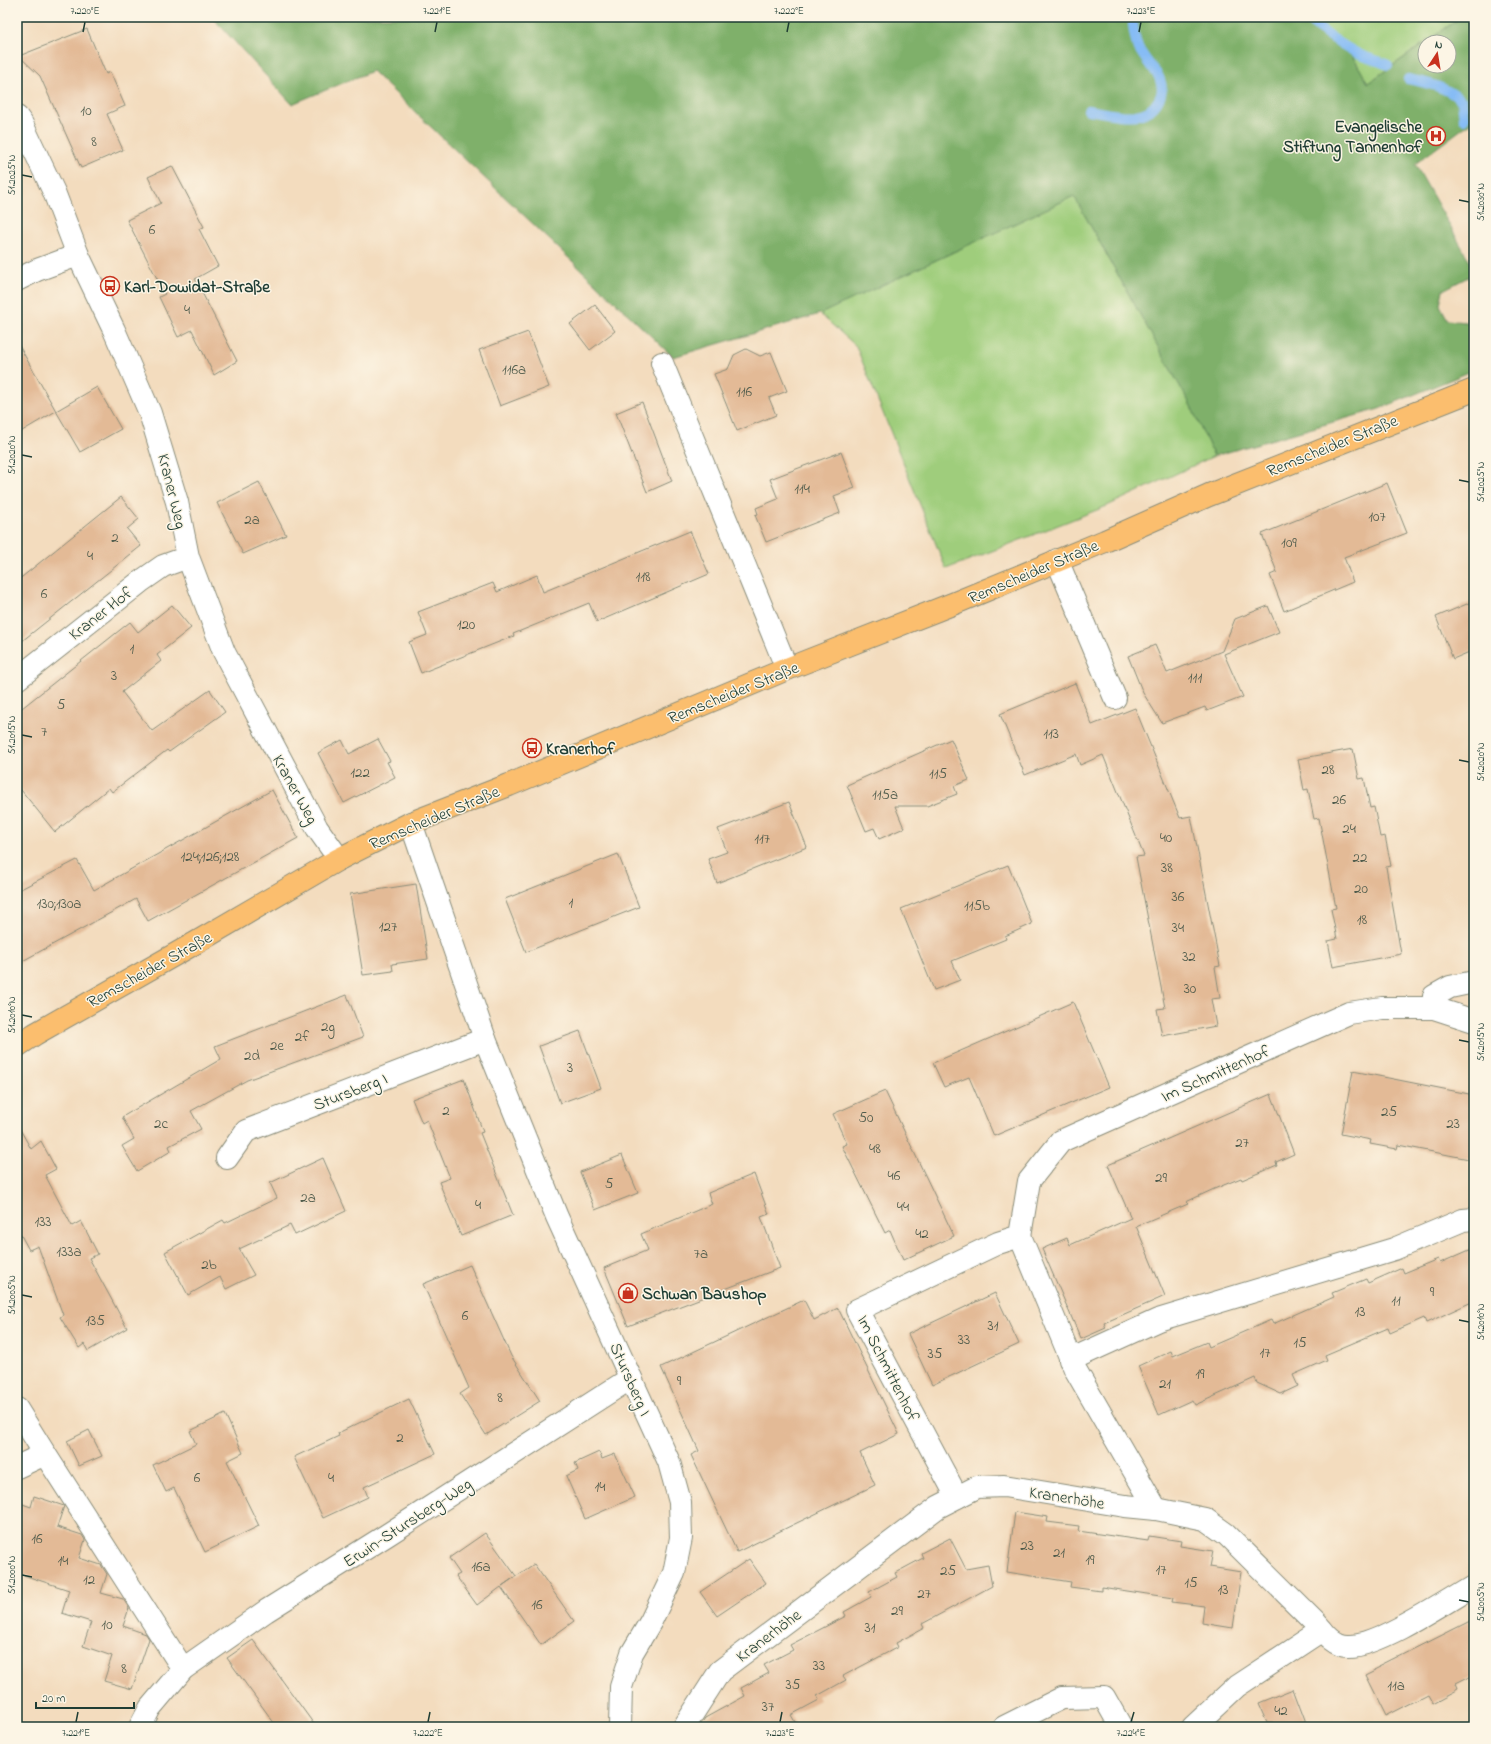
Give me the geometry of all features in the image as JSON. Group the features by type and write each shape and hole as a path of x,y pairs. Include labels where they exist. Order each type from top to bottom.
{"main road":[{"name":"Remscheider Straße","path":"17,1046 42,1030 197,942 338,859 410,823 509,785 787,669 955,603 1209,495 1474,390"}],"street":[{"name":"Kraner Weg","path":"17,117 22,124 54,192 78,255 114,330 150,413 177,502 188,557 224,652 317,828 338,859"},
{"path":"17,280 37,270 78,255"},
{"path":"662,363 787,669"},
{"name":"Kraner Hof","path":"17,679 140,582 163,566 188,557"},
{"path":"1057,560 1115,698"},
{"name":"Stursberg I","path":"410,823 485,1039 556,1217 632,1378 669,1462 680,1502 681,1538 674,1573 651,1621 632,1653 621,1687 620,1727"},
{"path":"1434,1008 1434,996 1450,987 1474,982"},
{"name":"Im Schmittenhof","path":"957,1497 857,1310 998,1244 1020,1236 1029,1181 1061,1141 1349,1013 1382,1008 1434,1008 1474,1021"},
{"name":"Stursberg I","path":"227,1158 246,1130 485,1039"},
{"path":"1070,1360 1158,1320 1394,1249 1463,1220 1474,1219"},
{"path":"1020,1236 1070,1360 1156,1509"},
{"name":"Erwin-Stursberg-Weg","path":"140,1727 150,1708 183,1669 266,1611 632,1378"},
{"path":"17,1409 183,1669"},
{"path":"17,1467 45,1454"},
{"name":"Kranerhöhe","path":"684,1727 720,1671 938,1507 977,1487 1004,1486 1125,1506 1156,1509 1206,1519 1226,1534 1330,1639 1348,1646 1379,1640 1474,1585"},
{"path":"1193,1727 1237,1686 1322,1630"},
{"path":"1004,1727 1062,1698 1104,1697 1121,1727"}],"green space":[{"path":"212,17 1314,17 1353,57 1368,83 1417,49 1417,74 1457,74 1457,34 1437,34 1461,17 1474,17 1474,120 1415,164 1474,269 1474,274 1443,290 1440,305 1448,320 1474,323 1474,370 1379,409 1214,456 1190,404 1074,196 820,314 673,357 372,71 292,104"},
{"path":"1314,17 1461,17 1437,34 1417,34 1417,48 1368,83 1353,57"},
{"path":"1074,196 1190,404 1214,456 1107,506 946,569 856,346 820,314"}],"building":[{"path":"87,29 106,74 110,72 125,106 107,114 123,150 81,168 40,76 19,56"},
{"path":"172,166 204,227 199,229 218,266 195,279 237,361 214,375 192,330 178,337 159,297 165,294 127,220 161,203 148,177"},
{"path":"595,305 615,331 590,350 570,324"},
{"path":"528,332 549,387 500,406 479,350"},
{"path":"17,342 56,411 17,434"},
{"path":"746,349 760,356 771,352 787,391 769,398 776,415 737,431 714,374 728,369 734,355"},
{"path":"97,387 121,429 80,452 56,411"},
{"path":"642,402 672,481 647,492 616,413"},
{"path":"841,452 855,488 834,496 840,513 766,542 755,515 758,514 756,508 778,499 770,479"},
{"path":"259,482 286,535 243,554 217,503"},
{"path":"1387,483 1407,533 1344,557 1353,582 1284,611 1270,575 1277,572 1262,534"},
{"path":"121,497 139,519 127,529 141,546 17,645 17,581"},
{"path":"690,531 709,574 597,622 589,603 513,634 514,636 421,673 409,642 427,635 418,612 493,583 497,592 537,575 543,592"},
{"path":"1474,601 1474,650 1453,659 1436,617"},
{"path":"172,605 191,628 157,655 161,661 122,692 152,731 210,690 225,712 169,752 167,750 112,792 109,788 55,832 17,785 17,712 130,622 138,632"},
{"path":"1268,606 1279,632 1224,654 1243,697 1207,711 1205,707 1162,723 1143,693 1128,656 1155,645 1167,673 1222,651 1235,619"},
{"path":"1075,683 1092,725 1135,708 1180,818 1191,816 1220,966 1215,967 1220,998 1211,999 1216,1026 1162,1036 1157,1009 1165,1008 1136,857 1144,856 1103,755 1080,765 1076,754 1025,775 1000,714"},
{"path":"378,739 390,761 387,762 395,777 344,803 318,753 342,740 349,754"},
{"path":"951,739 969,780 954,786 957,794 927,806 895,806 904,828 879,839 874,828 866,831 847,785"},
{"path":"1353,749 1359,779 1364,778 1370,808 1374,807 1380,837 1385,836 1391,866 1386,867 1401,954 1333,967 1328,941 1337,939 1331,909 1336,908 1319,818 1314,819 1308,789 1304,790 1298,759"},
{"path":"272,790 298,838 148,921 136,899 17,964 17,891 77,860 94,890"},
{"path":"789,802 807,847 717,883 708,859 727,852 718,829"},
{"path":"618,854 639,907 526,952 505,899"},
{"path":"1008,865 1032,924 1005,936 1006,939 952,961 960,980 934,990 901,909"},
{"path":"416,884 428,959 392,964 393,971 363,975 350,894"},
{"path":"347,995 363,1037 247,1080 191,1111 201,1129 169,1146 171,1151 137,1171 122,1146 134,1139 122,1117 221,1059 215,1046"},
{"path":"1073,1002 1109,1087 994,1136 969,1077 944,1087 933,1063"},
{"path":"580,1031 601,1088 560,1103 539,1046"},
{"path":"1353,1071 1474,1095 1474,1160 1398,1145 1397,1149 1370,1144 1371,1140 1341,1134"},
{"path":"464,1079 483,1132 480,1133 513,1215 461,1236 439,1182 450,1178 427,1120 422,1123 412,1099"},
{"path":"885,1091 954,1236 903,1260 890,1230 885,1233 842,1146 847,1144 833,1114"},
{"path":"1271,1094 1294,1154 1276,1162 1277,1165 1242,1180 1241,1178 1214,1189 1186,1202 1188,1204 1136,1226 1165,1296 1104,1323 1106,1328 1081,1339 1042,1249 1067,1238 1070,1245 1131,1218 1108,1165"},
{"path":"17,1124 31,1149 41,1141 56,1169 45,1175 72,1226 81,1221 98,1254 89,1258 127,1328 88,1351 84,1344 79,1348 60,1317 63,1315 38,1246 29,1250 17,1228"},
{"path":"622,1155 638,1193 595,1210 580,1172"},
{"path":"323,1158 346,1211 295,1235 290,1225 239,1249 254,1275 226,1289 220,1277 188,1295 165,1252 223,1220 225,1223 277,1198 270,1183"},
{"path":"754,1174 769,1214 761,1217 780,1268 628,1326 604,1268 648,1250 641,1234 712,1204 708,1193"},
{"path":"1474,1248 1474,1301 1426,1323 1424,1318 1390,1333 1388,1328 1325,1355 1327,1360 1293,1375 1298,1386 1281,1394 1257,1383 1255,1378 1195,1405 1192,1400 1159,1415 1138,1366 1171,1351 1173,1356 1207,1342 1209,1347 1271,1320 1273,1324 1334,1297 1332,1293 1366,1279 1368,1283 1402,1268 1404,1273 1438,1259 1440,1263"},
{"path":"470,1265 511,1356 540,1401 486,1435 460,1394 469,1388 423,1284"},
{"path":"995,1293 1019,1344 932,1385 908,1334"},
{"path":"804,1300 814,1320 838,1308 899,1434 860,1453 875,1485 737,1552 691,1455 699,1451 661,1367"},
{"path":"409,1399 435,1454 364,1487 368,1497 323,1518 294,1457 339,1436 338,1433"},
{"path":"225,1414 243,1453 227,1461 259,1526 205,1552 174,1488 166,1492 153,1465 196,1444 190,1431"},
{"path":"89,1430 102,1456 79,1466 67,1441"},
{"path":"599,1452 602,1459 615,1454 635,1497 585,1519 566,1476 578,1470 575,1463"},
{"path":"34,1496 64,1506 57,1527 82,1535 85,1540 79,1558 101,1565 107,1574 101,1593 123,1599 129,1608 123,1626 146,1634 149,1639 132,1689 104,1681 112,1656 83,1646 91,1622 62,1613 69,1590 17,1573 17,1502 31,1507"},
{"path":"1015,1512 1048,1517 1047,1522 1079,1526 1078,1531 1148,1541 1149,1536 1181,1541 1180,1546 1213,1551 1210,1567 1241,1572 1233,1628 1202,1623 1204,1606 1172,1602 1173,1598 1101,1587 1101,1591 1070,1587 1071,1582 1007,1572"},
{"path":"485,1533 516,1576 502,1586 534,1564 574,1621 541,1645 501,1587 477,1605 456,1576 460,1574 449,1558"},
{"path":"950,1538 966,1569 988,1565 992,1586 922,1624 924,1628 896,1643 898,1647 843,1676 846,1680 817,1696 819,1700 791,1715 798,1727 699,1727 705,1718 745,1696 741,1688 769,1673 764,1665 793,1650 790,1645 846,1616 844,1612 871,1597 869,1592 897,1577 895,1573 923,1558 921,1553"},
{"path":"749,1559 766,1583 717,1616 700,1592"},
{"path":"1474,1619 1474,1676 1456,1685 1458,1690 1432,1704 1427,1695 1386,1716 1365,1674"},
{"path":"253,1640 316,1727 277,1727 227,1658"},
{"path":"1293,1689 1307,1726 1267,1723 1258,1703"}],"waterway":[{"path":"1305,17 1331,37 1362,56 1388,65"},
{"path":"1088,110 1116,115 1136,115 1145,113 1152,108 1159,99 1162,88 1161,83 1157,74 1138,48 1133,24"},
{"path":"1408,79 1437,86 1456,96 1462,101 1464,119"}],"place":[{"name":"Evangelische Stiftung Tannenhof","path":"1436,136"},
{"name":"Karl-Dowidat-Straße","path":"110,286"},
{"name":"Kranerhof","path":"532,748"},
{"name":"Schwan Baushop","path":"628,1293"}]}
